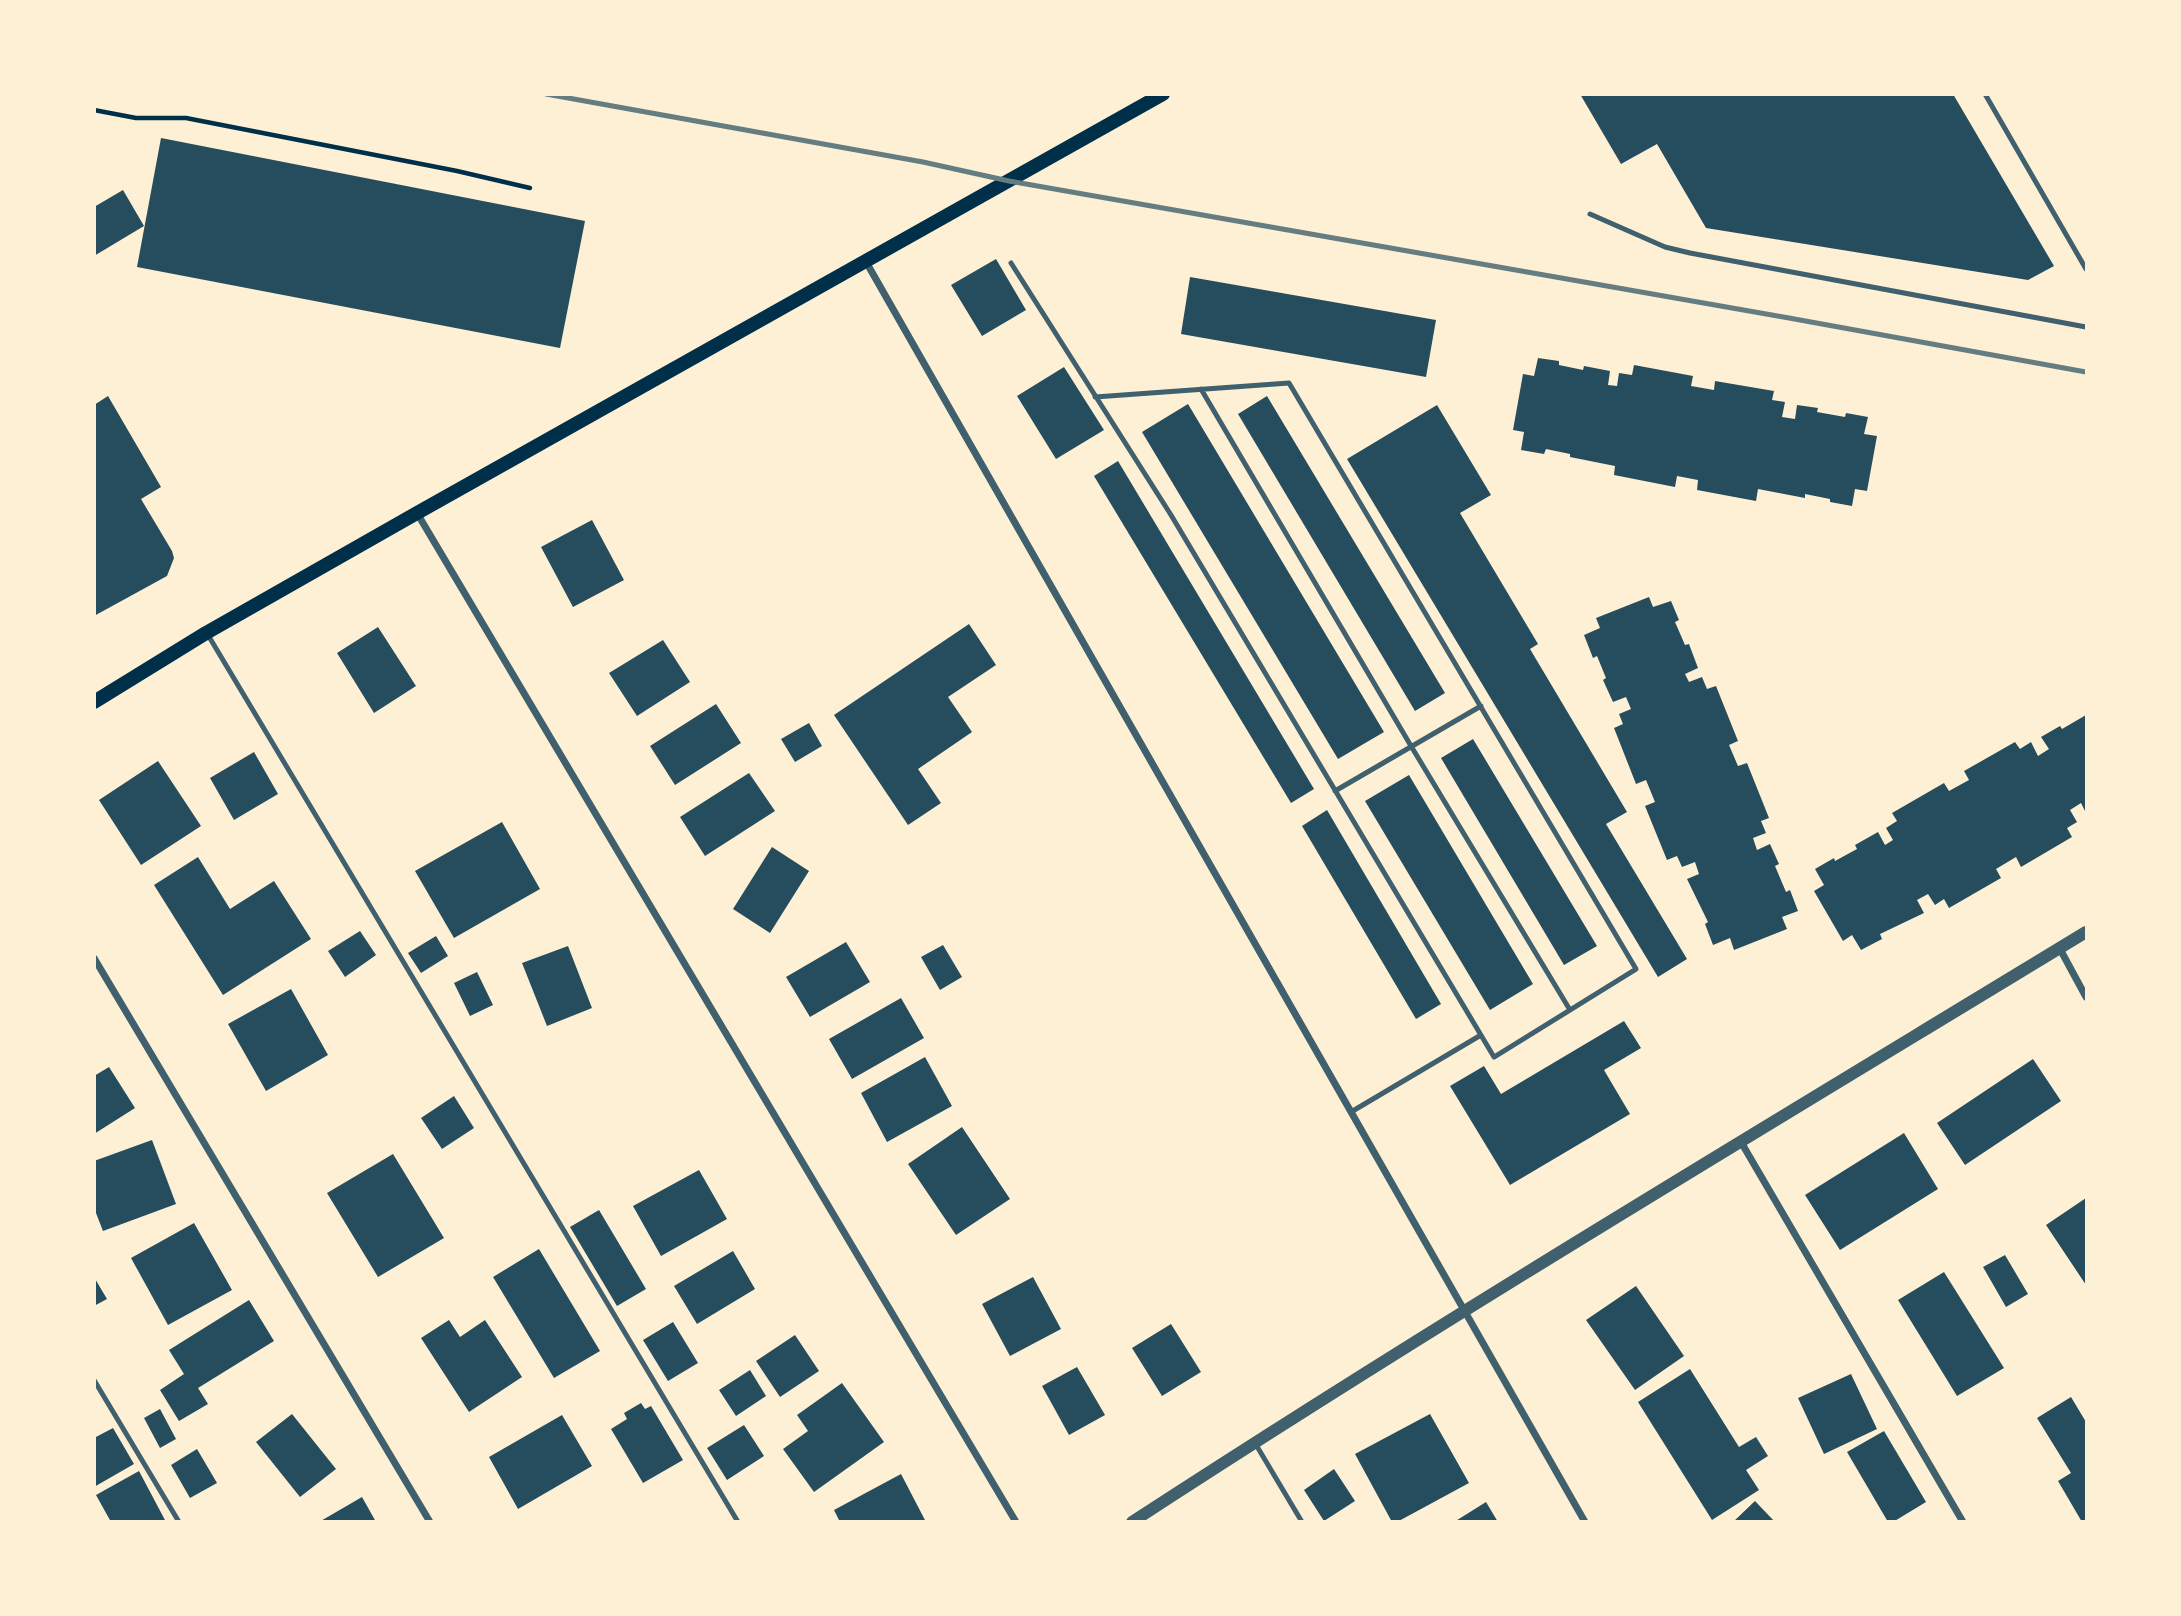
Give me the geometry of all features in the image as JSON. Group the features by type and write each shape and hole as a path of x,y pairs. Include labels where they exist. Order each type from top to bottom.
{"main road":[{"path":"94,702 206,633 1163,94"}],"street":[{"path":"865,260 1585,1521"},
{"path":"417,513 1016,1521"},
{"path":"1132,1521 1465,1311 2087,932"},
{"path":"2060,948 2087,997"},
{"path":"94,958 430,1521"},
{"path":"1741,1142 1964,1521"}],"lane":[{"path":"1985,94 2087,269"},
{"path":"1590,214 1665,247 1690,253 2087,327"},
{"path":"1011,263 1095,397 1171,515 1494,1057 1636,968 1289,383 1095,397"},
{"path":"1200,388 1570,1010"},
{"path":"206,633 738,1521"},
{"path":"1335,791 1481,706"},
{"path":"1351,1112 1480,1035"},
{"path":"94,1380 179,1521"},
{"path":"1255,1441 1302,1521"}],"path":[{"path":"94,110 136,118 186,118 457,171 530,188"}],"building":[{"path":"1580,94 1953,94 2054,266 2028,280 1706,228 1657,144 1621,164"},
{"path":"161,138 585,221 560,348 137,267"},
{"path":"123,190 144,226 94,256 94,207"},
{"path":"996,259 1026,310 982,336 951,285"},
{"path":"1190,277 1436,320 1426,377 1181,334"},
{"path":"1538,358 1559,361 1559,365 1583,370 1584,366 1610,371 1608,385 1617,386 1619,373 1632,375 1634,365 1693,376 1691,386 1714,390 1715,381 1774,391 1772,400 1785,402 1782,417 1795,419 1797,405 1818,408 1817,412 1845,417 1846,413 1868,417 1864,434 1877,436 1867,491 1855,489 1852,506 1805,494 1805,498 1758,489 1756,501 1697,490 1698,480 1677,476 1675,487 1614,475 1615,466 1570,457 1570,454 1546,449 1544,454 1521,450 1524,432 1513,430 1523,374 1534,376"},
{"path":"1064,367 1104,430 1056,459 1017,396"},
{"path":"108,396 161,487 141,499 174,558 167,576 94,616 94,405"},
{"path":"1267,396 1445,693 1415,711 1238,414"},
{"path":"1188,404 1384,732 1338,759 1142,432"},
{"path":"1437,405 1491,495 1460,513 1538,644 1530,649 1627,812 1606,824 1687,959 1658,977 1347,459"},
{"path":"1118,461 1314,789 1291,803 1094,476"},
{"path":"592,520 624,580 573,607 541,547"},
{"path":"1649,597 1653,607 1671,601 1679,620 1675,622 1685,645 1689,644 1698,668 1685,674 1689,682 1702,677 1707,689 1716,686 1738,741 1729,745 1738,766 1747,763 1769,818 1761,821 1766,833 1753,838 1757,850 1770,844 1779,864 1775,866 1786,892 1790,890 1798,911 1782,917 1787,929 1734,950 1730,938 1713,945 1705,924 1708,922 1687,879 1699,874 1695,862 1682,867 1677,856 1667,860 1645,806 1655,802 1646,780 1636,784 1614,728 1623,724 1619,714 1631,709 1626,697 1613,702 1603,680 1606,678 1597,656 1593,658 1584,635 1600,628 1596,618"},
{"path":"969,624 996,665 948,697 972,732 918,769 941,803 908,825 834,715"},
{"path":"378,627 416,686 374,713 337,653"},
{"path":"663,640 690,682 637,716 609,673"},
{"path":"716,704 741,743 675,785 650,746"},
{"path":"2086,715 2086,813 2081,803 2070,810 2077,822 2067,828 2072,837 2021,867 2016,857 1996,869 2001,878 1949,908 1944,899 1935,905 1928,894 1917,900 1924,913 1880,934 1882,939 1861,950 1852,935 1843,941 1814,891 1824,885 1815,869 1857,849 1855,845 1878,832 1885,845 1893,840 1886,828 1897,821 1892,813 1944,783 1949,791 1969,780 1964,771 2015,742 2020,749 2031,742 2038,756 2049,749 2041,737"},
{"path":"809,723 822,746 795,762 781,739"},
{"path":"1473,739 1597,946 1564,965 1441,758"},
{"path":"254,752 278,794 234,820 210,778"},
{"path":"158,761 201,826 141,865 99,800"},
{"path":"749,773 775,811 705,856 680,817"},
{"path":"1409,775 1533,984 1490,1010 1365,801"},
{"path":"1327,810 1441,1004 1416,1019 1302,826"},
{"path":"502,822 540,889 454,938 415,871"},
{"path":"772,847 809,871 770,933 733,909"},
{"path":"198,857 230,909 274,881 311,939 223,995 154,885"},
{"path":"360,931 376,955 345,977 328,951"},
{"path":"436,936 448,956 421,973 408,953"},
{"path":"846,942 870,982 810,1017 786,977"},
{"path":"943,945 962,977 940,990 921,957"},
{"path":"568,946 592,1008 547,1026 522,963"},
{"path":"477,972 493,1005 470,1016 454,983"},
{"path":"291,989 328,1055 266,1091 228,1024"},
{"path":"901,998 924,1038 852,1079 829,1039"},
{"path":"1624,1021 1641,1048 1604,1070 1630,1114 1510,1185 1450,1086 1484,1066 1501,1094"},
{"path":"925,1057 952,1106 887,1142 861,1093"},
{"path":"2033,1059 2061,1101 1965,1165 1937,1123"},
{"path":"109,1067 135,1108 94,1134 94,1076"},
{"path":"454,1096 474,1128 442,1149 421,1118"},
{"path":"962,1127 1010,1199 956,1235 908,1164"},
{"path":"1904,1133 1938,1189 1840,1250 1805,1195"},
{"path":"152,1140 176,1204 103,1231 94,1208 94,1161"},
{"path":"393,1154 444,1238 378,1277 327,1193"},
{"path":"699,1170 727,1219 661,1256 633,1206"},
{"path":"2086,1198 2086,1285 2046,1225"},
{"path":"599,1210 646,1289 617,1306 570,1227"},
{"path":"194,1223 232,1290 168,1325 131,1258"},
{"path":"539,1249 600,1351 554,1378 493,1277"},
{"path":"733,1251 755,1289 697,1324 674,1286"},
{"path":"2005,1255 2028,1294 2006,1307 1983,1267"},
{"path":"1944,1272 2004,1368 1957,1396 1898,1300"},
{"path":"94,1277 107,1299 94,1306"},
{"path":"1033,1277 1061,1329 1010,1356 982,1304"},
{"path":"1636,1286 1684,1356 1635,1390 1586,1320"},
{"path":"249,1300 274,1341 198,1388 208,1404 179,1421 160,1390 184,1374 169,1350"},
{"path":"449,1320 460,1337 485,1320 522,1377 469,1412 421,1338"},
{"path":"673,1322 698,1363 668,1381 643,1340"},
{"path":"1171,1324 1201,1372 1162,1396 1132,1348"},
{"path":"795,1335 819,1371 780,1397 756,1361"},
{"path":"1077,1367 1105,1415 1069,1435 1042,1386"},
{"path":"1690,1369 1739,1447 1756,1437 1768,1456 1746,1470 1759,1490 1712,1520 1638,1402"},
{"path":"750,1370 766,1396 736,1416 719,1390"},
{"path":"1851,1374 1877,1429 1824,1454 1798,1398"},
{"path":"842,1383 884,1442 814,1492 783,1449 808,1431 797,1415"},
{"path":"2071,1397 2086,1422 2086,1522 2082,1522 2058,1481 2071,1473 2037,1418"},
{"path":"641,1403 645,1409 651,1406 683,1460 643,1483 611,1429 627,1419 624,1413"},
{"path":"160,1409 176,1439 160,1448 144,1418"},
{"path":"292,1414 336,1469 300,1497 256,1442"},
{"path":"1430,1414 1469,1483 1397,1522 1392,1522 1355,1454"},
{"path":"562,1415 592,1466 518,1509 489,1457"},
{"path":"744,1425 764,1456 727,1480 707,1448"},
{"path":"113,1428 134,1464 94,1487 94,1438"},
{"path":"1884,1431 1926,1502 1893,1522 1888,1522 1847,1452"},
{"path":"197,1449 217,1483 190,1498 171,1465"},
{"path":"1334,1469 1355,1501 1324,1521 1304,1490"},
{"path":"139,1471 166,1522 111,1522 96,1495"},
{"path":"901,1474 926,1522 840,1522 834,1510"},
{"path":"362,1497 376,1522 319,1522"},
{"path":"1755,1501 1775,1522 1733,1522"},
{"path":"1486,1502 1498,1522 1454,1522"}],"railway":[{"path":"546,94 923,162 1009,181 2086,372"}]}
